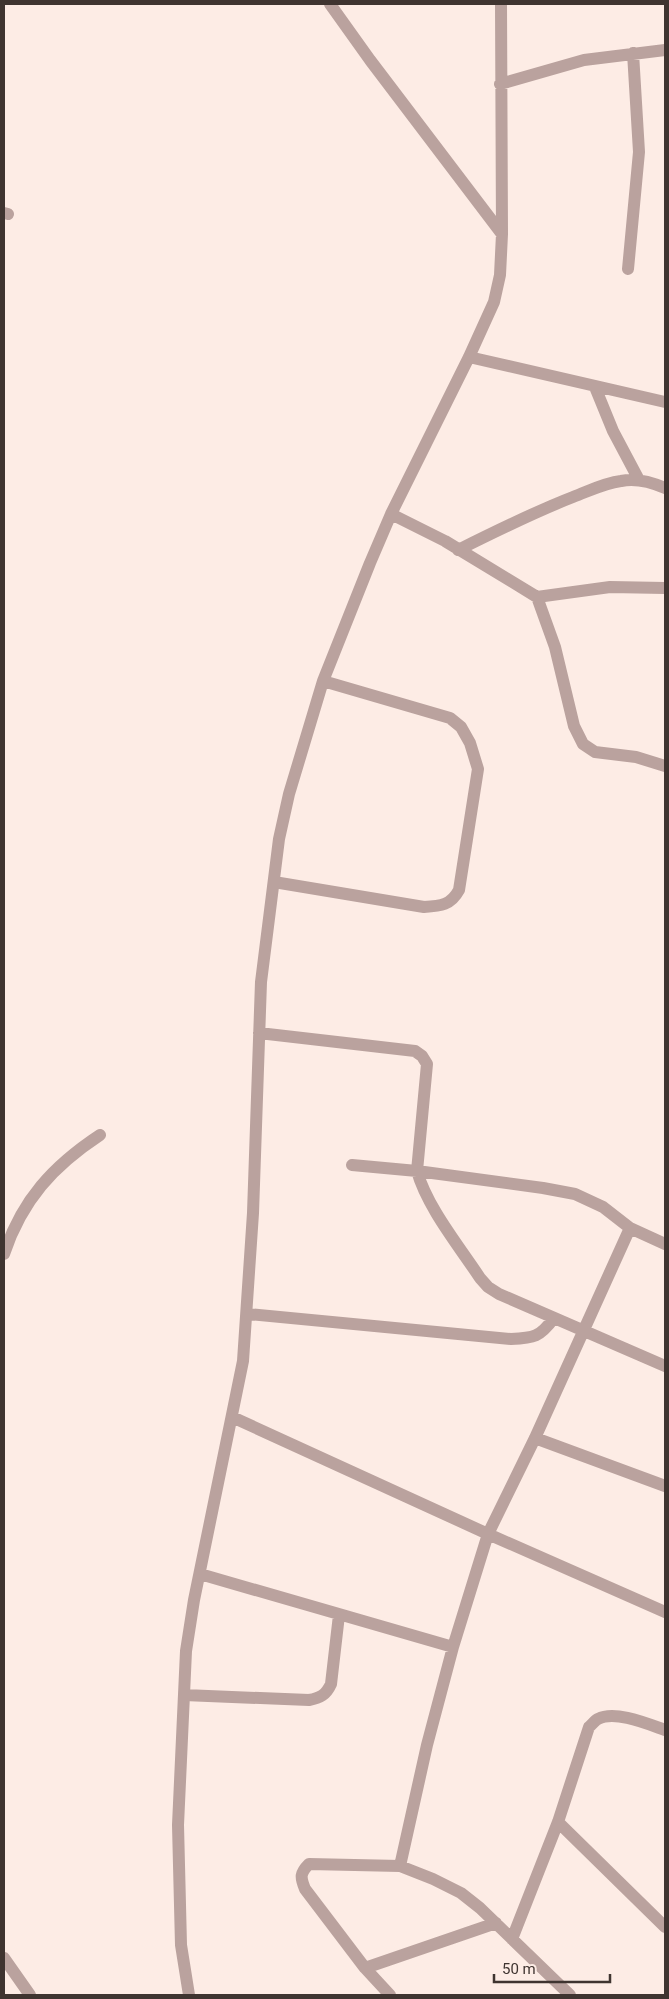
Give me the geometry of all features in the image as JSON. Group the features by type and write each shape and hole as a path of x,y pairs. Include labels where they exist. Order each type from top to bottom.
{"street":[{"path":"330,4 370,60 502,234"},
{"path":"189,1995 182,1945 178,1825 186,1651 243,1361 248,1314 261,982 279,839 289,794 323,681 370,563 391,514 469,357 494,302 500,275 502,234 501,4"},
{"path":"500,84 584,60 665,50"},
{"path":"628,269 639,152 633,53"},
{"path":"469,357 665,402"},
{"path":"595,387 613,431 639,480"},
{"path":"458,550 538,511 604,485 621,480 639,480 665,488"},
{"path":"391,514 458,550 538,597 610,587 665,588"},
{"path":"538,597 555,647 574,726 583,744 602,754 636,757 665,766"},
{"path":"274,882 424,907 440,906 449,903 459,890 478,770 470,743 461,727 450,718 323,681"},
{"path":"259,1033 415,1051 422,1056 427,1064 417,1171 420,1183 430,1202 480,1278 488,1287 499,1294 665,1366"},
{"path":"4,1254 12,1231 31,1198 53,1172 77,1151 100,1135"},
{"path":"352,1165 417,1171 575,1194 603,1207 630,1228 665,1244"},
{"path":"400,1866 427,1745 453,1646 488,1534 535,1438 630,1228"},
{"path":"248,1314 511,1339 535,1337 545,1330 554,1318"},
{"path":"232,1417 488,1534 665,1612"},
{"path":"535,1438 665,1486"},
{"path":"200,1574 453,1646"},
{"path":"184,1695 308,1700 319,1698 327,1692 331,1684 339,1615"},
{"path":"512,1939 558,1822 584,1740 590,1727 598,1719 612,1716 628,1718 665,1730"},
{"path":"558,1822 665,1927"},
{"path":"390,1995 365,1968 305,1889 300,1878 302,1870 309,1864 400,1866 433,1878 461,1893 496,1923 570,1995"},
{"path":"365,1968 496,1923"},
{"path":"4,1958 30,1995"}]}
